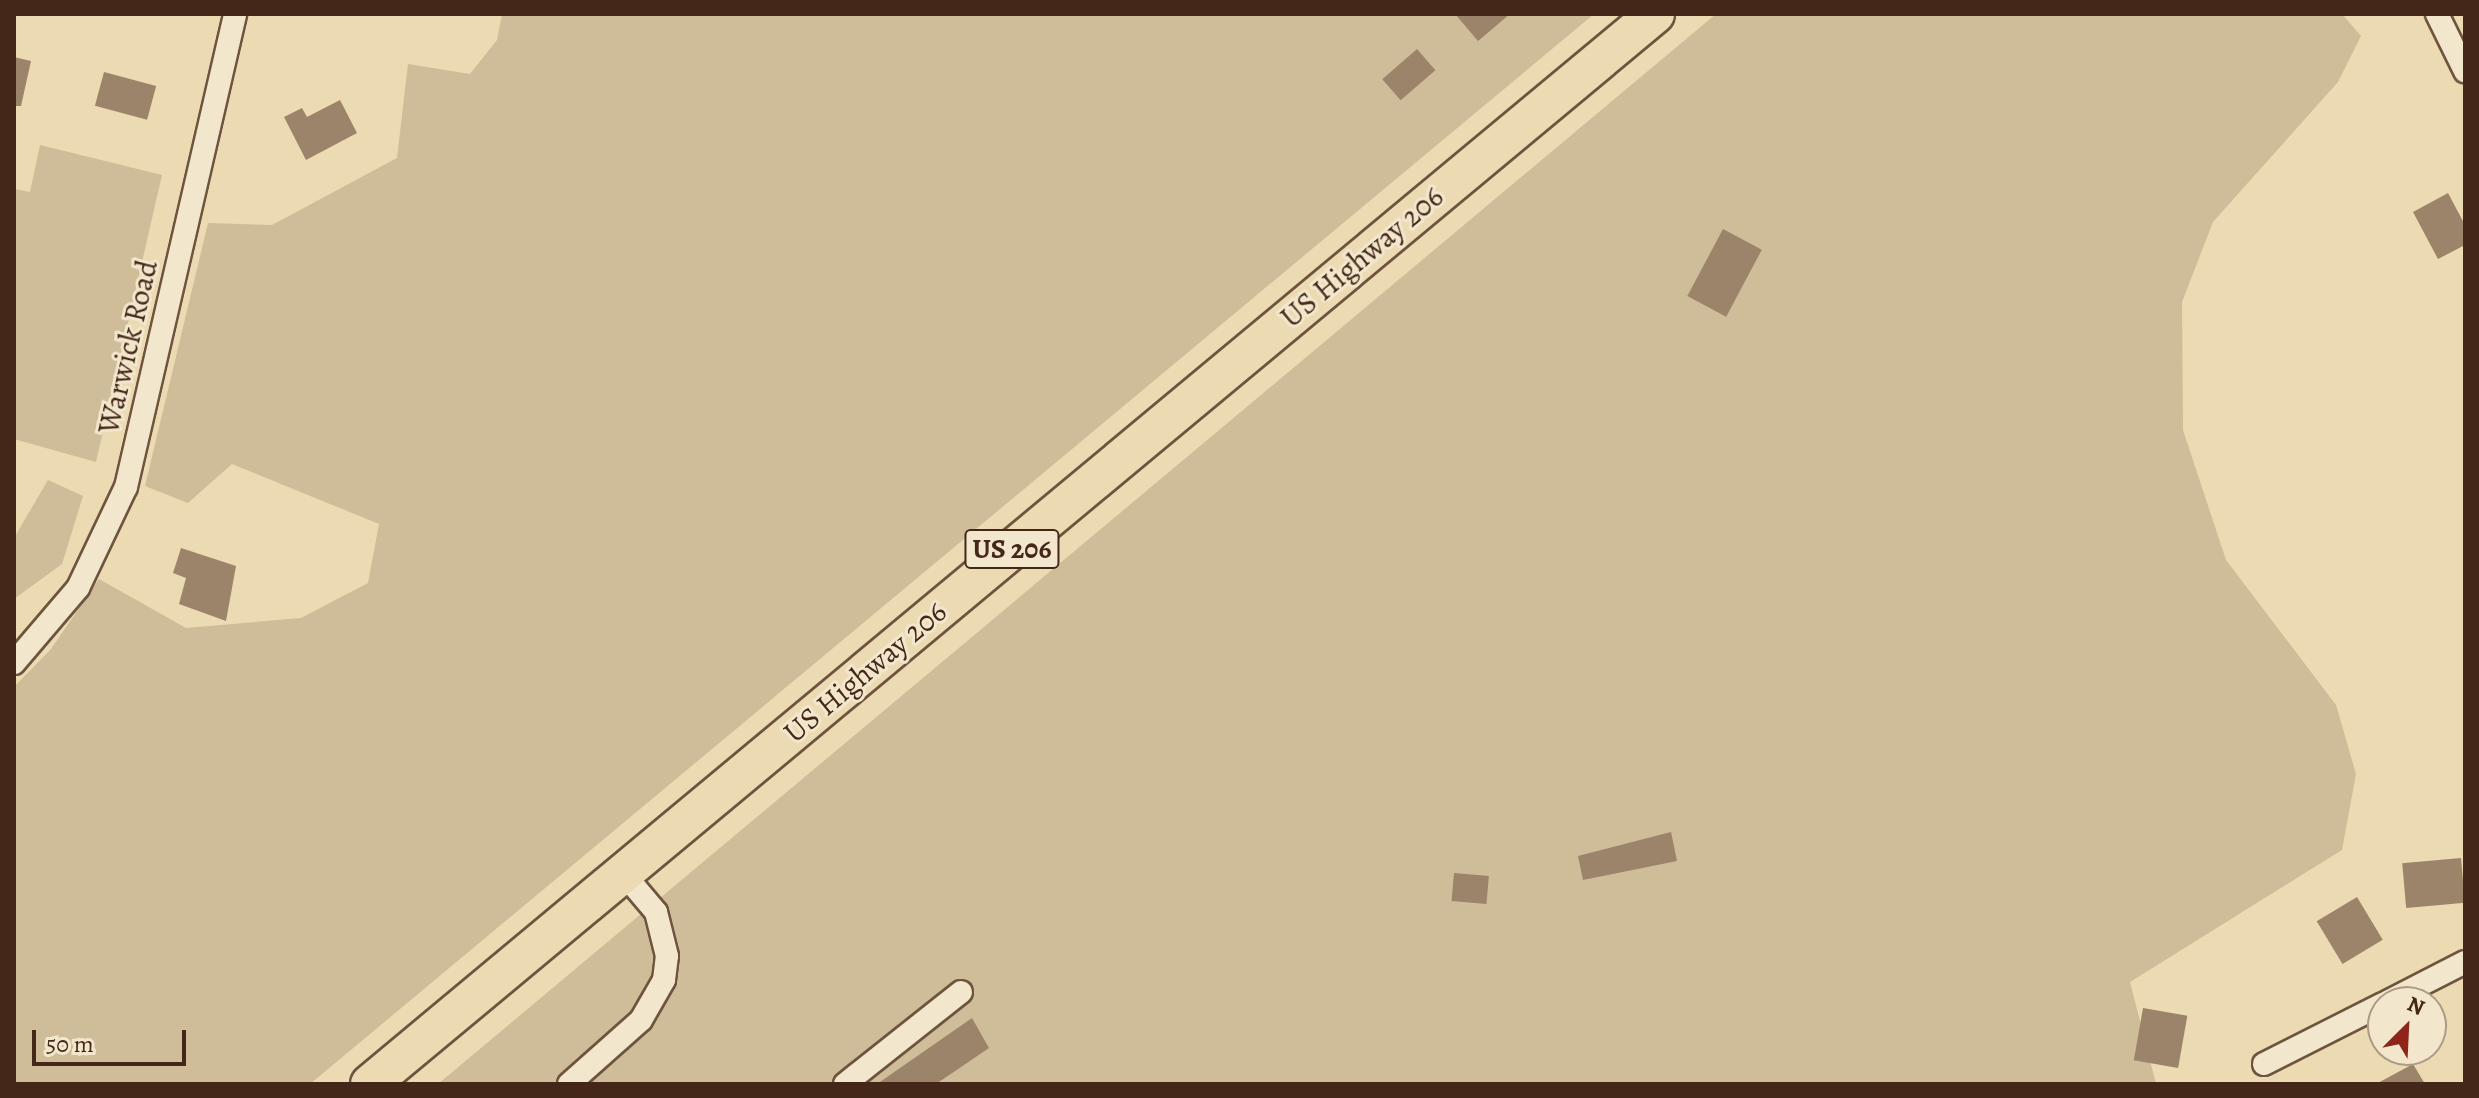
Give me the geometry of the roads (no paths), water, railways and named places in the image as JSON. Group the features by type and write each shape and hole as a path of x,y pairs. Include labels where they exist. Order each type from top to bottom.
{"highway":[{"name":"US Highway 206","path":"370,1084 1655,14"}],"street":[{"name":"Warwick Road","path":"14,663 78,588 126,487 235,14"},
{"path":"2437,14 2465,71"},
{"path":"569,1084 641,1020 664,980 667,956 656,912 623,873"},
{"path":"2418,986 2465,962"},
{"path":"845,1084 961,992"},
{"path":"2264,1064 2367,1012"}]}
